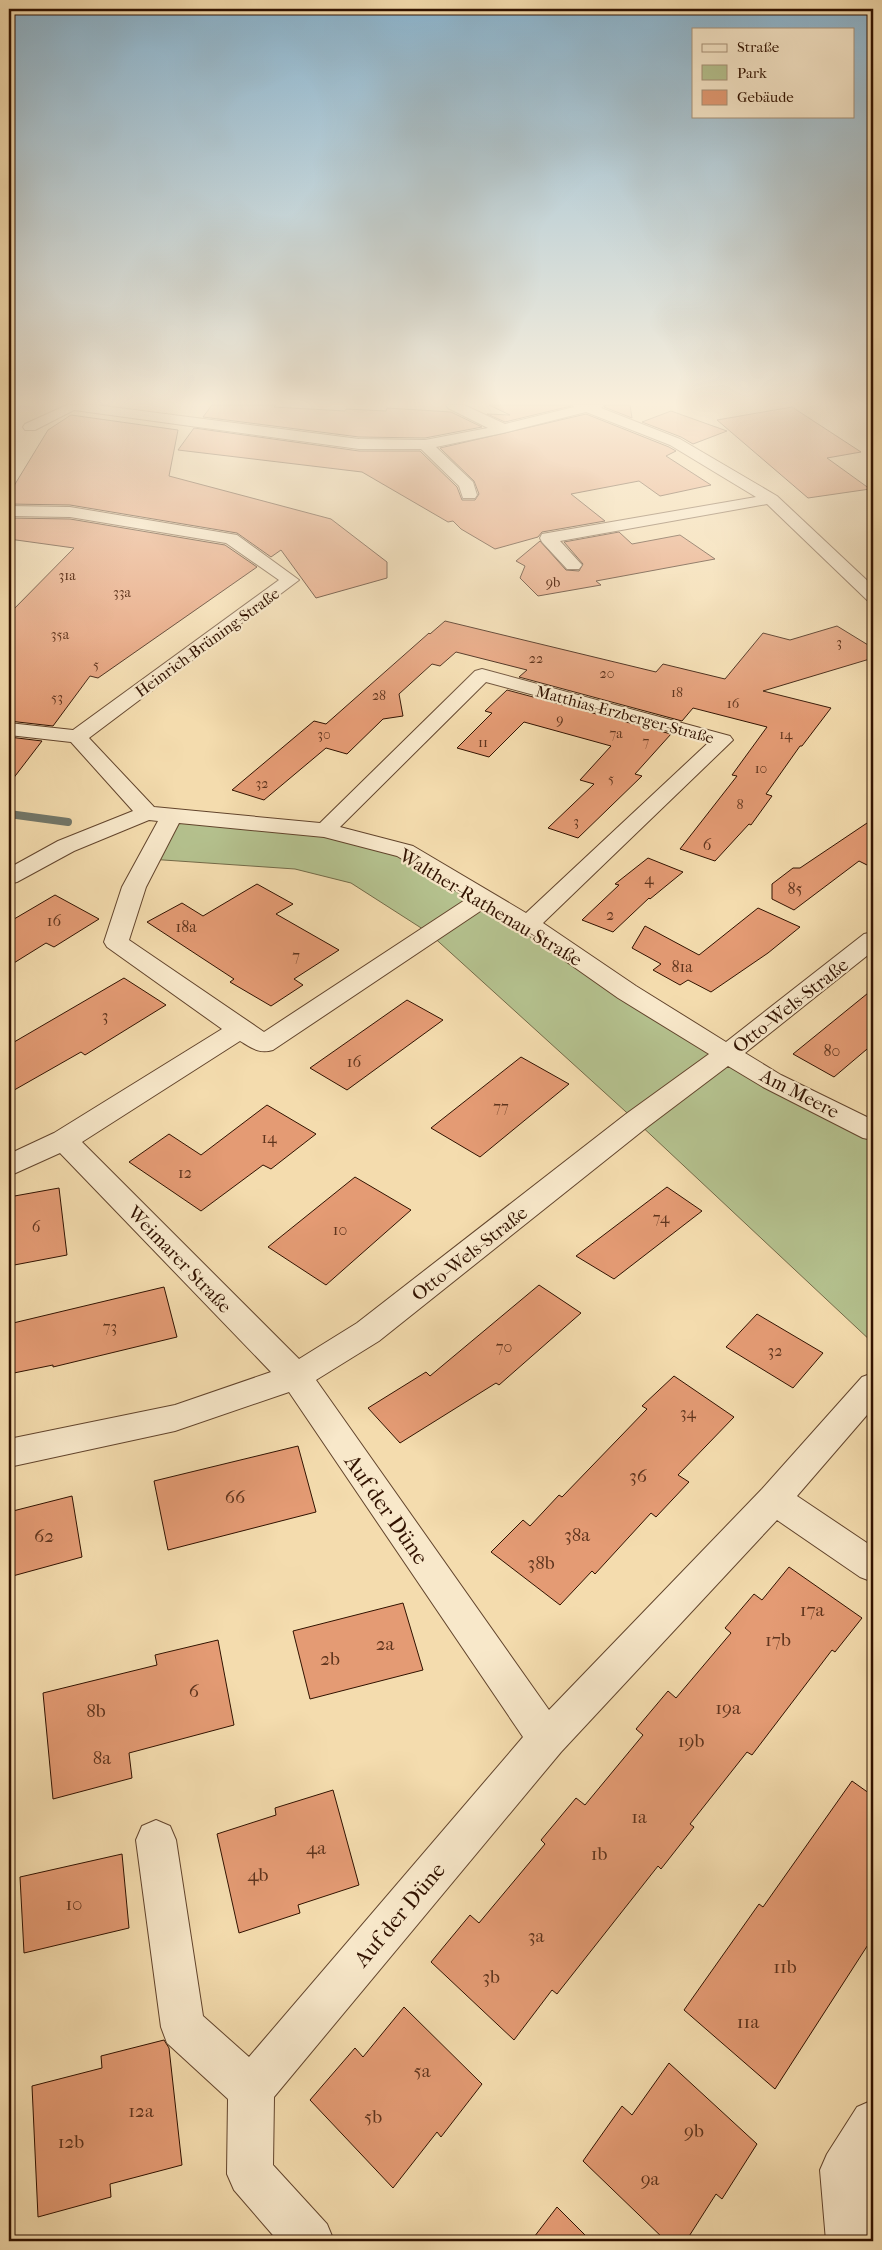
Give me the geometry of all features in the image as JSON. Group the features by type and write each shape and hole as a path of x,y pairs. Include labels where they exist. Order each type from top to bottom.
{"street":[{"path":"573,565 548,538 708,510"},
{"path":"783,510 873,596"},
{"name":"Heinrich-Brüning-Straße","path":"9,511 70,512 231,539 290,580 77,737"},
{"name":"Matthias-Erzberger-Straße","path":"325,830 482,675 723,740 528,924"},
{"path":"9,729 77,737 148,813"},
{"name":"Walther-Rathenau-Straße","path":"9,878 66,846 148,813 325,830 405,851 528,924 627,992 727,1054"},
{"path":"172,814 134,887 116,942 264,1044 484,898"},
{"name":"Otto-Wels-Straße","path":"9,1453 174,1418 296,1377 368,1332 636,1121 727,1054 873,940"},
{"path":"9,1166 64,1140 240,1029"},
{"name":"Am Meere","path":"727,1054 772,1080 873,1131"},
{"name":"Weimarer Straße","path":"64,1140 296,1377"},
{"name":"Auf der Düne","path":"296,1377 547,1739"},
{"name":"Auf der Düne","path":"251,2089 547,1739 774,1499 873,1386"},
{"path":"774,1499 873,1566"},
{"path":"156,1840 183,2027 251,2089 250,2174 310,2241"},
{"path":"850,2241 844,2170 873,2123"}],"green space":[{"path":"172,814 325,830 405,851 772,1081 873,1131 873,1343 636,1121 429,933 351,883 295,869 149,859"}],"building":[{"path":"100,510 297,510 331,519 387,562 387,578 316,598 281,550 271,557 237,533"},
{"path":"427,510 591,510 605,521 542,532 538,537 495,549 461,529 453,521 448,522"},
{"path":"9,518 70,519 225,545 257,567 98,678 90,676 53,726 9,721 9,614 74,548 9,539"},
{"path":"619,532 632,544 680,535 715,559 596,581 601,585 538,596 520,578 525,566 516,561 540,541 566,570 579,571 583,564 564,542"},
{"path":"445,621 656,672 663,664 725,679 763,633 790,640 837,626 873,648 873,658 763,691 831,708 802,746 800,746 766,794 772,796 751,825 749,824 715,861 680,849 737,776 732,775 767,727 693,708 682,721 519,677 527,670 456,652 440,666 432,664 399,694 403,716 383,719 347,754 326,748 264,800 232,790 314,721 326,724"},
{"path":"507,690 671,734 635,774 642,776 578,838 548,828 594,784 580,780 611,746 524,722 489,757 457,748 492,713 485,711"},
{"path":"9,737 42,741 9,784"},
{"path":"873,819 873,868 859,861 794,910 772,899 772,884 793,868 800,868"},
{"path":"648,858 683,872 649,898 613,932 582,920 619,885 615,884"},
{"path":"257,884 293,904 276,914 339,950 294,979 303,985 271,1006 230,982 234,979 147,922 182,903 203,916"},
{"path":"55,895 99,919 54,947 46,943 9,966 9,922"},
{"path":"758,908 800,927 768,953 711,992 688,980 680,985 653,970 661,964 632,948 645,926 699,955"},
{"path":"124,978 166,1005 85,1055 81,1052 9,1093 9,1045"},
{"path":"873,989 873,1044 834,1077 793,1054"},
{"path":"407,1000 443,1020 347,1090 310,1068"},
{"path":"521,1057 569,1084 480,1157 431,1128"},
{"path":"267,1105 316,1134 271,1169 263,1165 201,1211 129,1162 169,1134 201,1155"},
{"path":"355,1177 411,1210 326,1285 268,1247"},
{"path":"667,1187 702,1211 614,1279 576,1256"},
{"path":"59,1188 67,1255 9,1266 9,1197"},
{"path":"539,1285 581,1313 499,1385 496,1383 400,1443 368,1408 426,1372 430,1376"},
{"path":"164,1287 177,1337 53,1367 53,1365 9,1374 9,1324"},
{"path":"757,1314 823,1353 793,1388 726,1347"},
{"path":"674,1376 734,1417 678,1475 689,1482 656,1517 651,1513 595,1574 592,1571 560,1605 491,1552 523,1520 530,1526 559,1495 562,1497 647,1409 642,1406"},
{"path":"298,1446 316,1512 168,1550 154,1481"},
{"path":"72,1496 82,1557 9,1577 9,1512"},
{"path":"789,1567 862,1618 835,1652 832,1650 752,1755 747,1752 690,1824 694,1827 661,1869 658,1866 557,1994 552,1990 514,2040 431,1962 470,1915 479,1923 545,1844 541,1840 576,1798 585,1805 643,1735 636,1729 668,1691 676,1698 731,1633 725,1628 754,1594 762,1600"},
{"path":"403,1603 423,1670 310,1699 293,1631"},
{"path":"218,1640 234,1725 129,1753 132,1778 53,1799 43,1693 157,1665 155,1655"},
{"path":"852,1781 873,1796 873,1937 775,2089 684,2010 759,1904 763,1907"},
{"path":"333,1790 359,1885 298,1905 300,1913 239,1933 217,1834 276,1815 275,1808"},
{"path":"122,1854 129,1928 24,1953 20,1877"},
{"path":"404,2007 482,2084 441,2137 437,2132 393,2188 310,2100 355,2048 363,2057"},
{"path":"164,2040 169,2048 182,2165 110,2184 111,2197 38,2217 32,2086 102,2068 101,2056"},
{"path":"669,2063 757,2144 722,2199 716,2194 686,2241 666,2241 583,2161 622,2106 632,2115"},
{"path":"557,2207 591,2241 531,2241"}],"waterway":[{"path":"9,814 68,822"}]}
